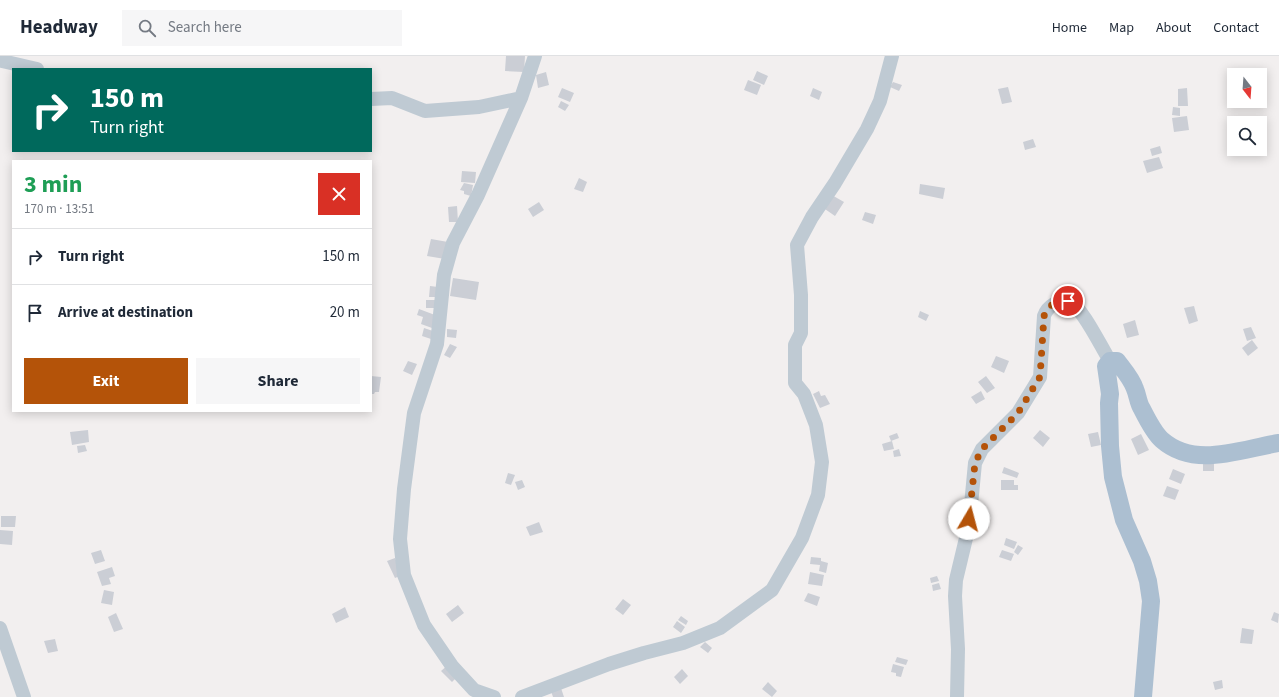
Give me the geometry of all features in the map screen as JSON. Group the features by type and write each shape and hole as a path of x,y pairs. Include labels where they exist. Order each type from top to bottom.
{"main road":[{"path":"1144,697 1151,601 1148,581 1142,561 1124,520 1112,467 1110,446 1110,394 1106,366 1110,361 1117,361 1135,387 1141,408 1161,439 1181,452 1190,454 1228,454 1279,443"}],"street":[{"path":"494,697 474,690 452,666 424,625 404,575 400,539 404,489 414,413 437,344 444,275 453,243 478,195 521,98 535,56"},
{"path":"522,697 610,664 683,643 720,628 772,590 802,538 818,495 822,462 816,425 804,394 795,384 795,345 801,332 797,245 867,129 880,101 892,56"},
{"path":"0,58 2,61 33,68"},
{"path":"372,99 392,98 425,110 479,107 521,98"},
{"path":"957,697 958,649 955,596 956,580 958,565 967,534 975,463 982,449 1018,413 1040,377 1044,316 1046,310 1060,301 1068,301 1075,306 1110,361"},
{"path":"0,628 24,697"}],"building":[{"path":"506,56 525,56 524,72 505,71"},
{"path":"757,71 768,76 764,85 753,80"},
{"path":"546,72 549,85 538,88 536,75"},
{"path":"748,80 761,85 757,95 744,90"},
{"path":"893,82 902,85 899,91 890,87"},
{"path":"1008,87 1012,102 1002,104 998,89"},
{"path":"562,88 574,93 570,102 558,97"},
{"path":"813,88 822,92 819,100 810,96"},
{"path":"1187,88 1188,106 1178,106 1178,89"},
{"path":"561,101 569,105 565,111 558,107"},
{"path":"1173,107 1180,108 1180,116 1172,115"},
{"path":"1187,116 1189,130 1174,132 1172,118"},
{"path":"1033,139 1036,147 1025,150 1023,142"},
{"path":"1160,146 1162,153 1152,156 1150,149"},
{"path":"1159,157 1163,168 1147,173 1143,161"},
{"path":"462,171 476,172 475,183 461,182"},
{"path":"579,178 587,182 583,192 574,189"},
{"path":"464,183 473,185 471,196 464,194 464,191 460,190"},
{"path":"920,184 945,188 943,199 919,194"},
{"path":"830,194 844,202 835,216 822,207"},
{"path":"539,202 544,210 533,217 528,209"},
{"path":"457,206 458,222 449,222 448,207"},
{"path":"865,212 876,215 873,224 862,220"},
{"path":"431,239 448,242 445,259 427,256"},
{"path":"453,278 479,282 476,300 450,296"},
{"path":"430,286 438,287 437,297 429,297"},
{"path":"426,300 436,300 436,308 426,308"},
{"path":"1194,306 1198,321 1189,324 1184,308"},
{"path":"419,309 435,315 432,328 421,324 423,317 417,315"},
{"path":"920,311 929,315 926,321 918,317"},
{"path":"1135,320 1139,335 1127,338 1123,324"},
{"path":"1251,327 1256,338 1247,341 1243,329"},
{"path":"424,328 433,331 431,339 422,336"},
{"path":"447,329 457,330 456,338 447,337"},
{"path":"1252,340 1258,348 1248,356 1242,348"},
{"path":"450,344 457,347 450,358 444,355"},
{"path":"996,356 1009,361 1004,373 991,367"},
{"path":"408,361 417,364 412,375 403,371"},
{"path":"372,376 381,377 379,392 375,392 372,394"},
{"path":"986,376 995,388 987,393 978,382"},
{"path":"819,391 821,396 825,395 830,404 820,408 813,394"},
{"path":"981,391 985,399 976,404 971,397"},
{"path":"88,430 89,442 72,445 70,432"},
{"path":"1040,430 1050,438 1043,447 1033,438"},
{"path":"1098,432 1101,445 1091,447 1088,434"},
{"path":"897,433 899,438 891,441 889,436"},
{"path":"1141,434 1149,450 1138,455 1131,439"},
{"path":"892,441 894,449 884,451 882,444"},
{"path":"85,445 87,451 78,453 77,446"},
{"path":"899,449 901,456 894,457 893,451"},
{"path":"1203,462 1214,462 1214,471 1203,471"},
{"path":"1004,467 1019,473 1017,478 1002,473"},
{"path":"1173,469 1185,474 1181,484 1169,479"},
{"path":"508,473 515,475 511,485 505,483"},
{"path":"522,480 525,487 518,490 515,482"},
{"path":"1001,480 1014,480 1014,485 1018,485 1018,490 1001,490"},
{"path":"1167,486 1179,490 1175,500 1163,496"},
{"path":"1,516 16,516 15,527 1,527"},
{"path":"539,522 543,532 530,536 526,527"},
{"path":"0,530 13,531 12,545 0,544"},
{"path":"1006,538 1017,542 1014,549 1004,545"},
{"path":"1018,545 1023,548 1018,555 1014,552"},
{"path":"101,550 105,561 95,564 91,553"},
{"path":"1002,550 1014,554 1011,561 999,557"},
{"path":"811,557 821,558 821,561 828,563 826,573 819,571 820,565 810,564"},
{"path":"395,558 402,575 395,578 387,561"},
{"path":"112,567 115,576 109,578 111,584 102,586 97,572"},
{"path":"810,572 824,575 822,586 808,584"},
{"path":"937,576 939,581 931,583 930,578"},
{"path":"939,583 941,589 933,591 932,585"},
{"path":"104,590 114,592 112,605 101,603"},
{"path":"808,593 820,597 817,606 804,601"},
{"path":"623,599 631,605 623,615 615,609"},
{"path":"458,605 464,613 452,622 446,614"},
{"path":"345,607 349,617 336,623 332,614"},
{"path":"1274,612 1279,614 1278,623 1271,620"},
{"path":"116,613 123,629 114,632 108,617"},
{"path":"681,616 688,621 686,625 678,620"},
{"path":"677,621 685,627 681,633 673,627"},
{"path":"1242,628 1254,630 1252,644 1240,643"},
{"path":"55,639 58,651 48,653 44,641"},
{"path":"705,642 712,648 708,653 700,647"},
{"path":"897,657 908,660 906,665 895,662"},
{"path":"449,664 460,674 452,682 441,671"},
{"path":"893,664 904,667 901,677 896,676 896,673 891,672"},
{"path":"682,669 688,676 680,684 674,677"},
{"path":"1222,680 1223,688 1215,690 1213,682"},
{"path":"768,682 777,691 772,697 762,689"},
{"path":"561,688 564,697 553,697 551,691"}],"route":[{"path":"969,519 975,463 982,449 1018,413 1040,377 1042,370 1044,316 1046,310 1060,301 1068,301"}]}
